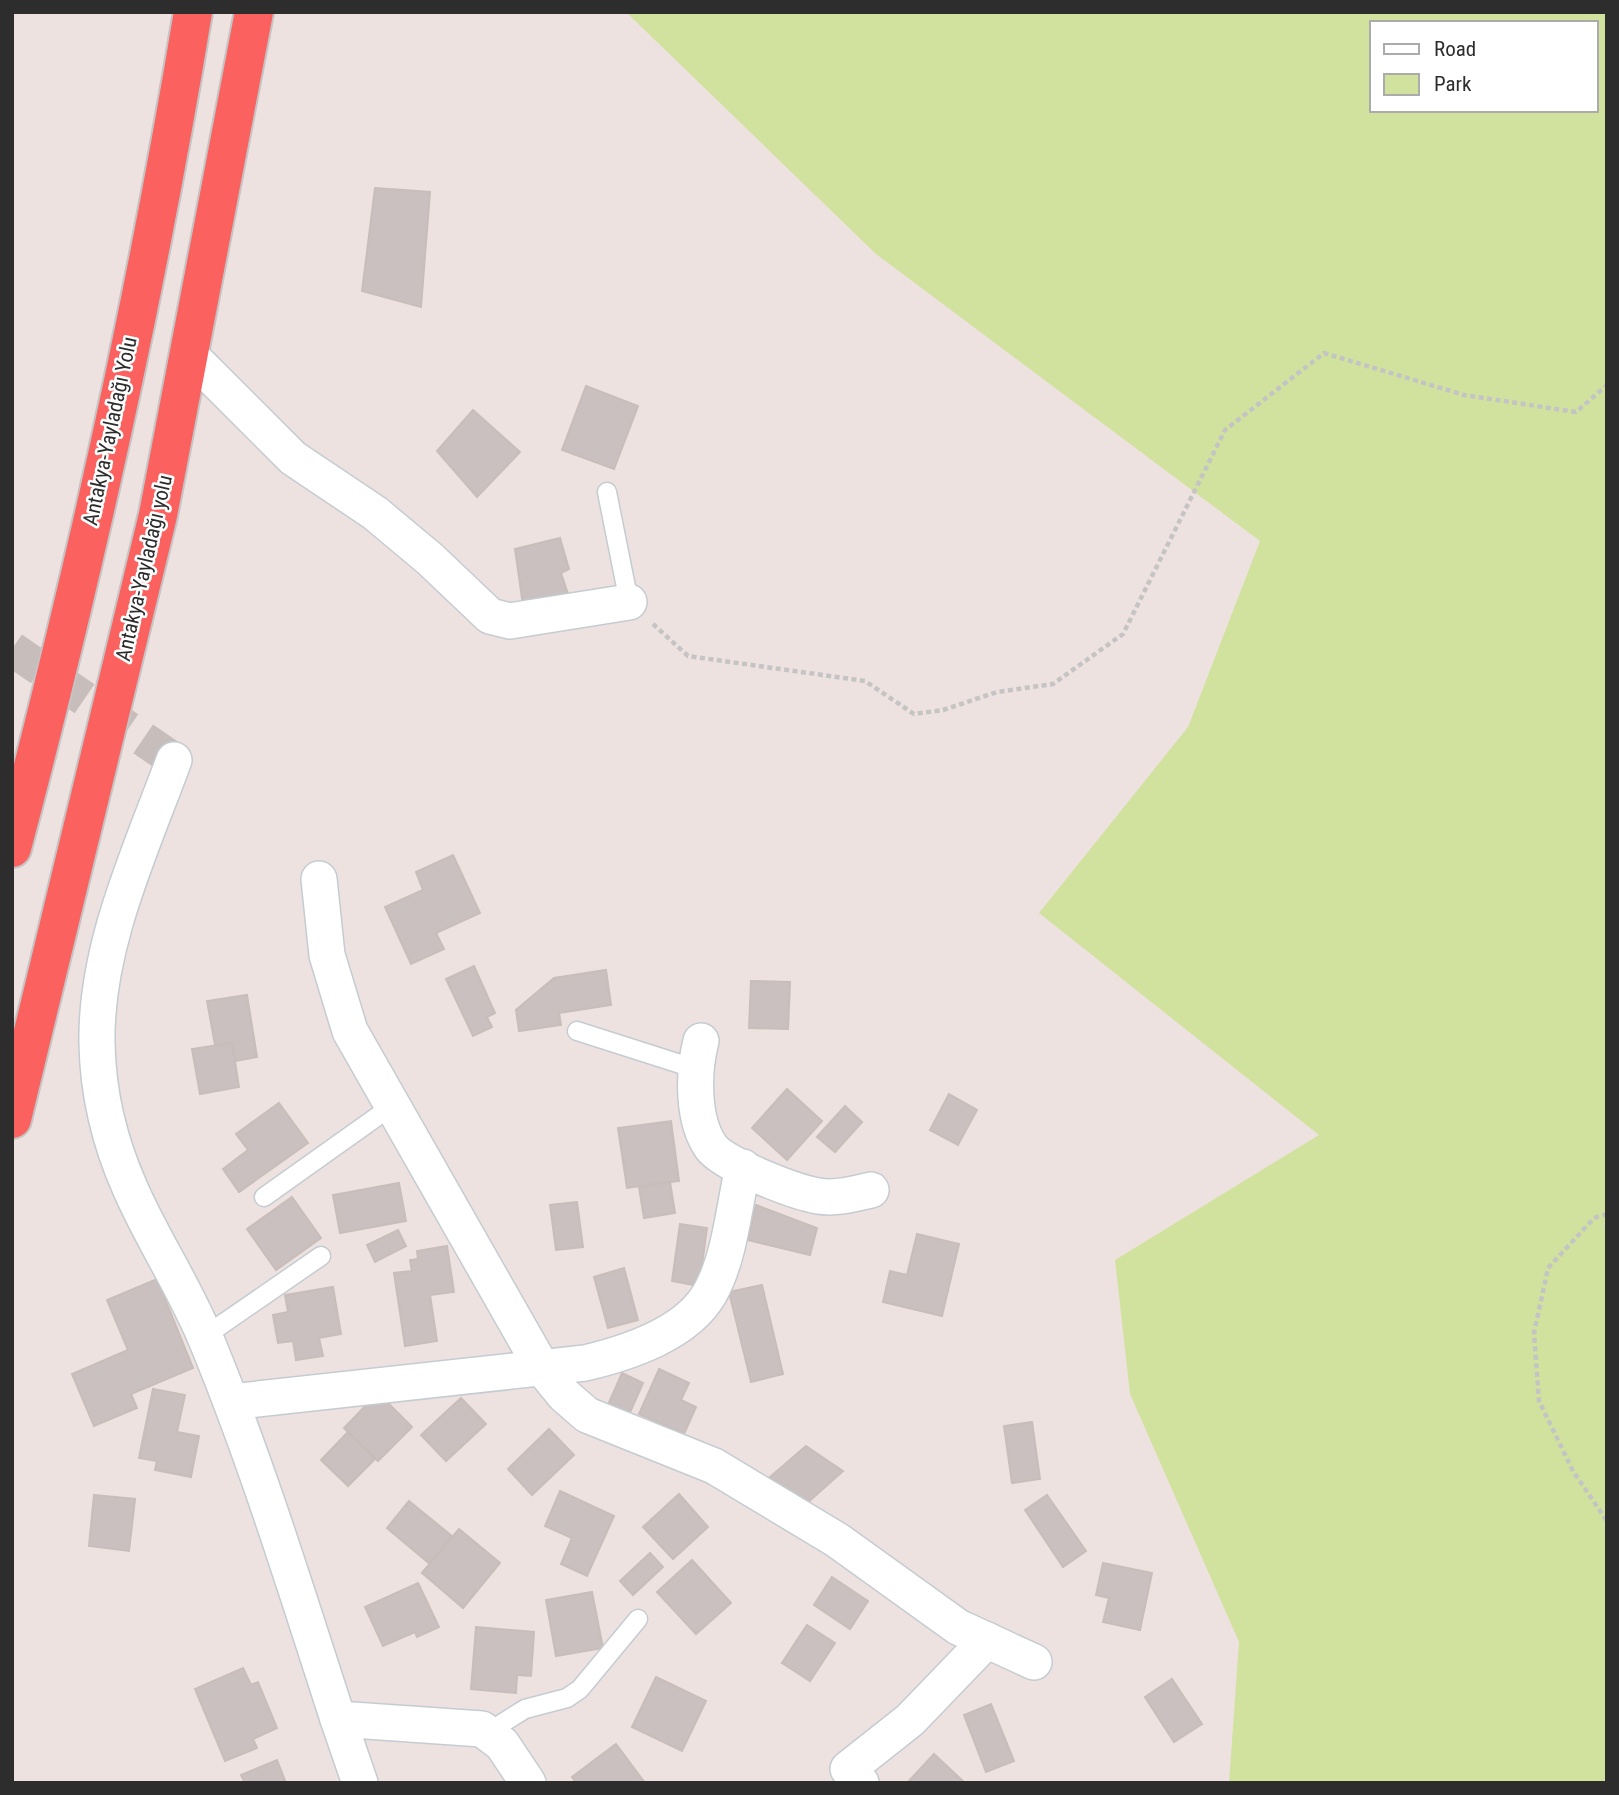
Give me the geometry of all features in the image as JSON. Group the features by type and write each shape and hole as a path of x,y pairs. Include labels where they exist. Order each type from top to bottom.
{"highway":[{"name":"Antakya-Yayladağı Yolu","path":"12,848 113,418 167,172 193,12"},
{"name":"Antakya-Yayladağı yolu","path":"12,1119 158,516 254,12"}],"street":[{"path":"189,355 302,465 375,513 430,559 490,616 510,621 629,602"},
{"path":"174,760 118,915 101,987 97,1043 100,1087 109,1131 130,1189 183,1285 231,1402 360,1783"},
{"path":"319,879 327,955 341,1008 354,1040 542,1368 564,1395 587,1415 714,1466 837,1540 941,1616 1034,1662"},
{"path":"698,1055 698,1104 708,1142 719,1155 819,1196 844,1196 872,1190"},
{"path":"231,1402 585,1363 629,1350 693,1314 715,1283 743,1167"},
{"path":"861,1783 848,1769 910,1720 987,1640"},
{"path":"338,1719 474,1727 489,1731 502,1744 528,1783"}],"lane":[{"path":"607,492 629,602"},
{"path":"577,1031 698,1055"},
{"path":"264,1197 392,1106"},
{"path":"205,1336 321,1256"},
{"path":"489,1731 525,1709 567,1698 580,1689 638,1619"}],"path":[{"path":"629,602 688,656 865,681 914,714 943,709 997,692 1053,684 1123,634 1224,430 1324,353 1464,395 1576,412 1607,385"},
{"path":"1607,1214 1594,1218 1548,1268 1534,1333 1539,1401 1573,1471 1607,1521"}],"green space":[{"path":"626,12 1607,12 1607,1783 1229,1783 1239,1642 1130,1394 1115,1260 1319,1135 1039,913 1188,727 1260,541 876,254"}],"building":[{"path":"375,188 430,192 421,307 362,291"},
{"path":"586,386 638,406 614,469 562,450"},
{"path":"473,410 520,452 477,497 437,451"},
{"path":"560,538 569,569 561,573 569,597 523,605 515,549"},
{"path":"453,855 480,913 436,933 444,949 411,964 385,907 423,890 416,872"},
{"path":"474,966 495,1013 487,1017 492,1027 473,1036 446,979"},
{"path":"606,970 611,1005 559,1013 561,1025 519,1031 516,1010 554,978"},
{"path":"751,981 790,982 788,1029 749,1028"},
{"path":"247,995 257,1057 235,1061 232,1043 215,1045 207,1001"},
{"path":"232,1043 239,1087 200,1094 192,1049"},
{"path":"787,1089 822,1121 787,1160 752,1128"},
{"path":"949,1094 977,1110 958,1145 930,1130"},
{"path":"279,1103 308,1143 239,1192 223,1169 248,1150 236,1134"},
{"path":"845,1106 862,1122 835,1152 817,1137"},
{"path":"671,1121 679,1181 627,1188 618,1128"},
{"path":"670,1182 675,1213 644,1218 639,1187"},
{"path":"399,1183 406,1221 340,1233 333,1195"},
{"path":"292,1197 321,1238 276,1270 247,1229"},
{"path":"577,1202 583,1247 556,1250 550,1205"},
{"path":"756,1205 817,1228 810,1255 748,1240"},
{"path":"680,1224 707,1228 699,1286 672,1281"},
{"path":"398,1230 406,1246 375,1262 367,1245"},
{"path":"917,1234 959,1244 942,1316 883,1302 890,1271 907,1275"},
{"path":"447,1246 454,1292 430,1295 437,1341 405,1346 394,1273 412,1271 410,1260 418,1259 417,1251"},
{"path":"624,1268 638,1320 608,1328 594,1277"},
{"path":"157,1279 193,1368 131,1394 137,1408 94,1426 72,1374 128,1350 107,1300"},
{"path":"762,1285 783,1374 751,1382 729,1292"},
{"path":"333,1287 341,1334 319,1338 323,1356 296,1360 293,1341 278,1343 273,1315 288,1312 285,1295"},
{"path":"659,1369 689,1383 681,1400 696,1407 684,1434 639,1414"},
{"path":"622,1373 643,1383 628,1417 607,1407"},
{"path":"153,1389 185,1395 177,1432 199,1436 191,1477 155,1470 157,1461 139,1458"},
{"path":"378,1393 412,1427 378,1461 344,1428"},
{"path":"461,1398 486,1424 446,1461 421,1435"},
{"path":"1032,1422 1040,1479 1012,1483 1004,1426"},
{"path":"549,1429 574,1455 532,1495 508,1469"},
{"path":"348,1432 375,1459 348,1486 321,1460"},
{"path":"806,1446 843,1471 806,1504 769,1478"},
{"path":"560,1491 614,1516 587,1576 561,1564 572,1538 545,1526"},
{"path":"679,1494 708,1527 673,1559 643,1527"},
{"path":"94,1495 135,1499 129,1551 89,1546"},
{"path":"1047,1495 1086,1551 1063,1567 1025,1510"},
{"path":"409,1501 453,1537 430,1564 387,1528"},
{"path":"459,1529 500,1563 463,1608 422,1573"},
{"path":"650,1553 663,1567 633,1595 620,1581"},
{"path":"692,1560 731,1603 696,1634 657,1592"},
{"path":"1103,1563 1152,1573 1140,1630 1103,1622 1109,1598 1096,1595"},
{"path":"832,1577 868,1601 850,1629 814,1605"},
{"path":"418,1583 439,1627 417,1637 415,1632 383,1646 365,1607"},
{"path":"592,1592 603,1648 556,1656 546,1600"},
{"path":"807,1625 835,1643 810,1681 782,1663"},
{"path":"476,1627 534,1632 531,1676 517,1675 516,1693 471,1689"},
{"path":"243,1668 251,1685 258,1682 277,1728 253,1739 257,1748 225,1761 195,1689"},
{"path":"656,1677 706,1701 682,1751 632,1727"},
{"path":"1172,1679 1202,1724 1174,1742 1145,1697"},
{"path":"991,1704 1014,1761 986,1772 964,1715"},
{"path":"616,1744 645,1783 576,1783 572,1777"},
{"path":"934,1754 965,1783 907,1783"},
{"path":"277,1760 286,1783 245,1783 241,1775"}],"tunnel":[{"path":"12,649 174,760"}]}
